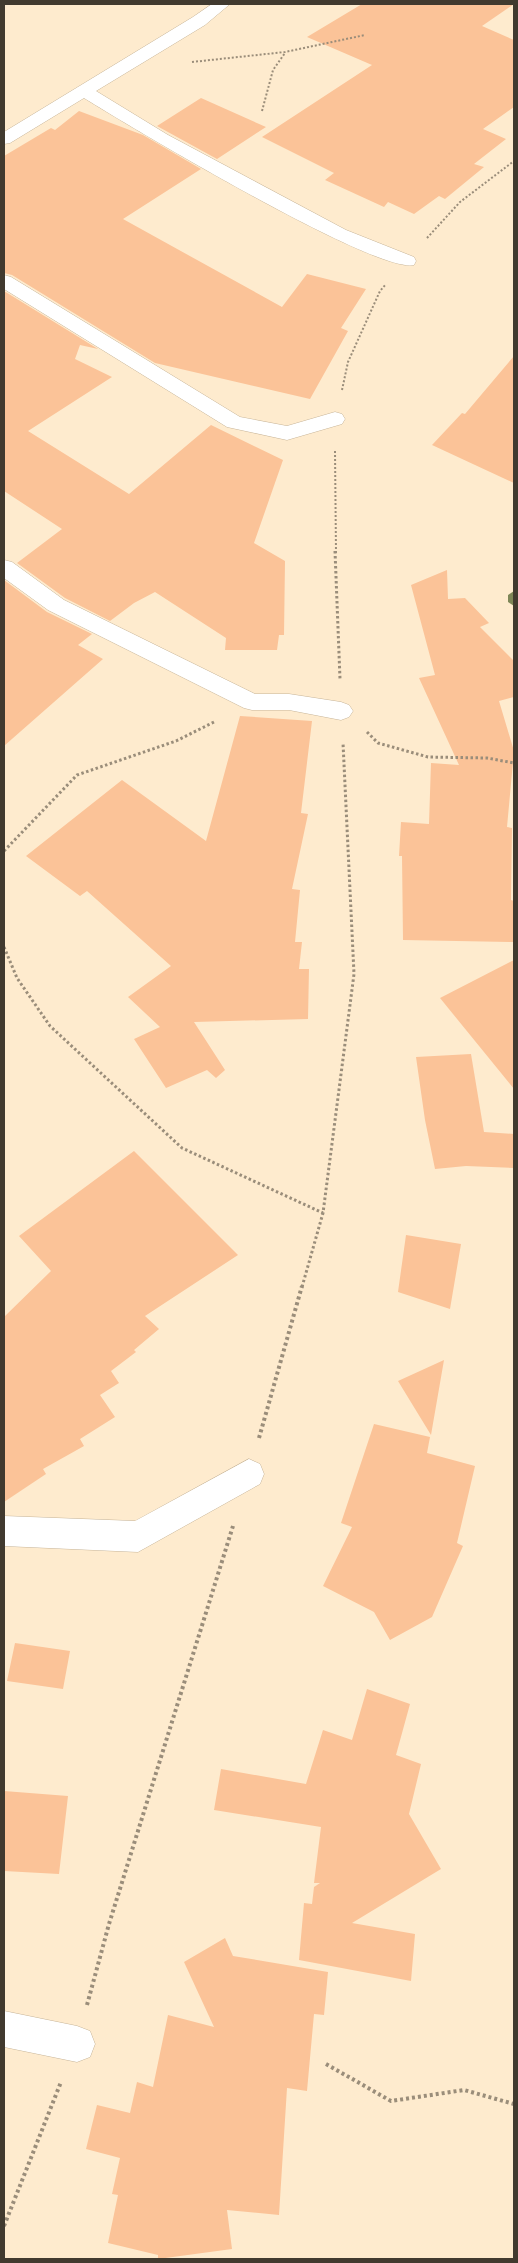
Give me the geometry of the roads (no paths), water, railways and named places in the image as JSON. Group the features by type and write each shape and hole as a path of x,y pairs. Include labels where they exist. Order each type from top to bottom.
{"street":[{"path":"4,139 199,21 222,4"},
{"path":"84,91 162,139 338,234 407,261"},
{"path":"4,281 234,422 287,433 336,419"},
{"path":"4,567 56,605 252,702 289,702 341,711"},
{"path":"4,1531 138,1537 249,1474"},
{"path":"4,2029 77,2044"}],"waterway":[{"path":"514,595 514,602"}]}
